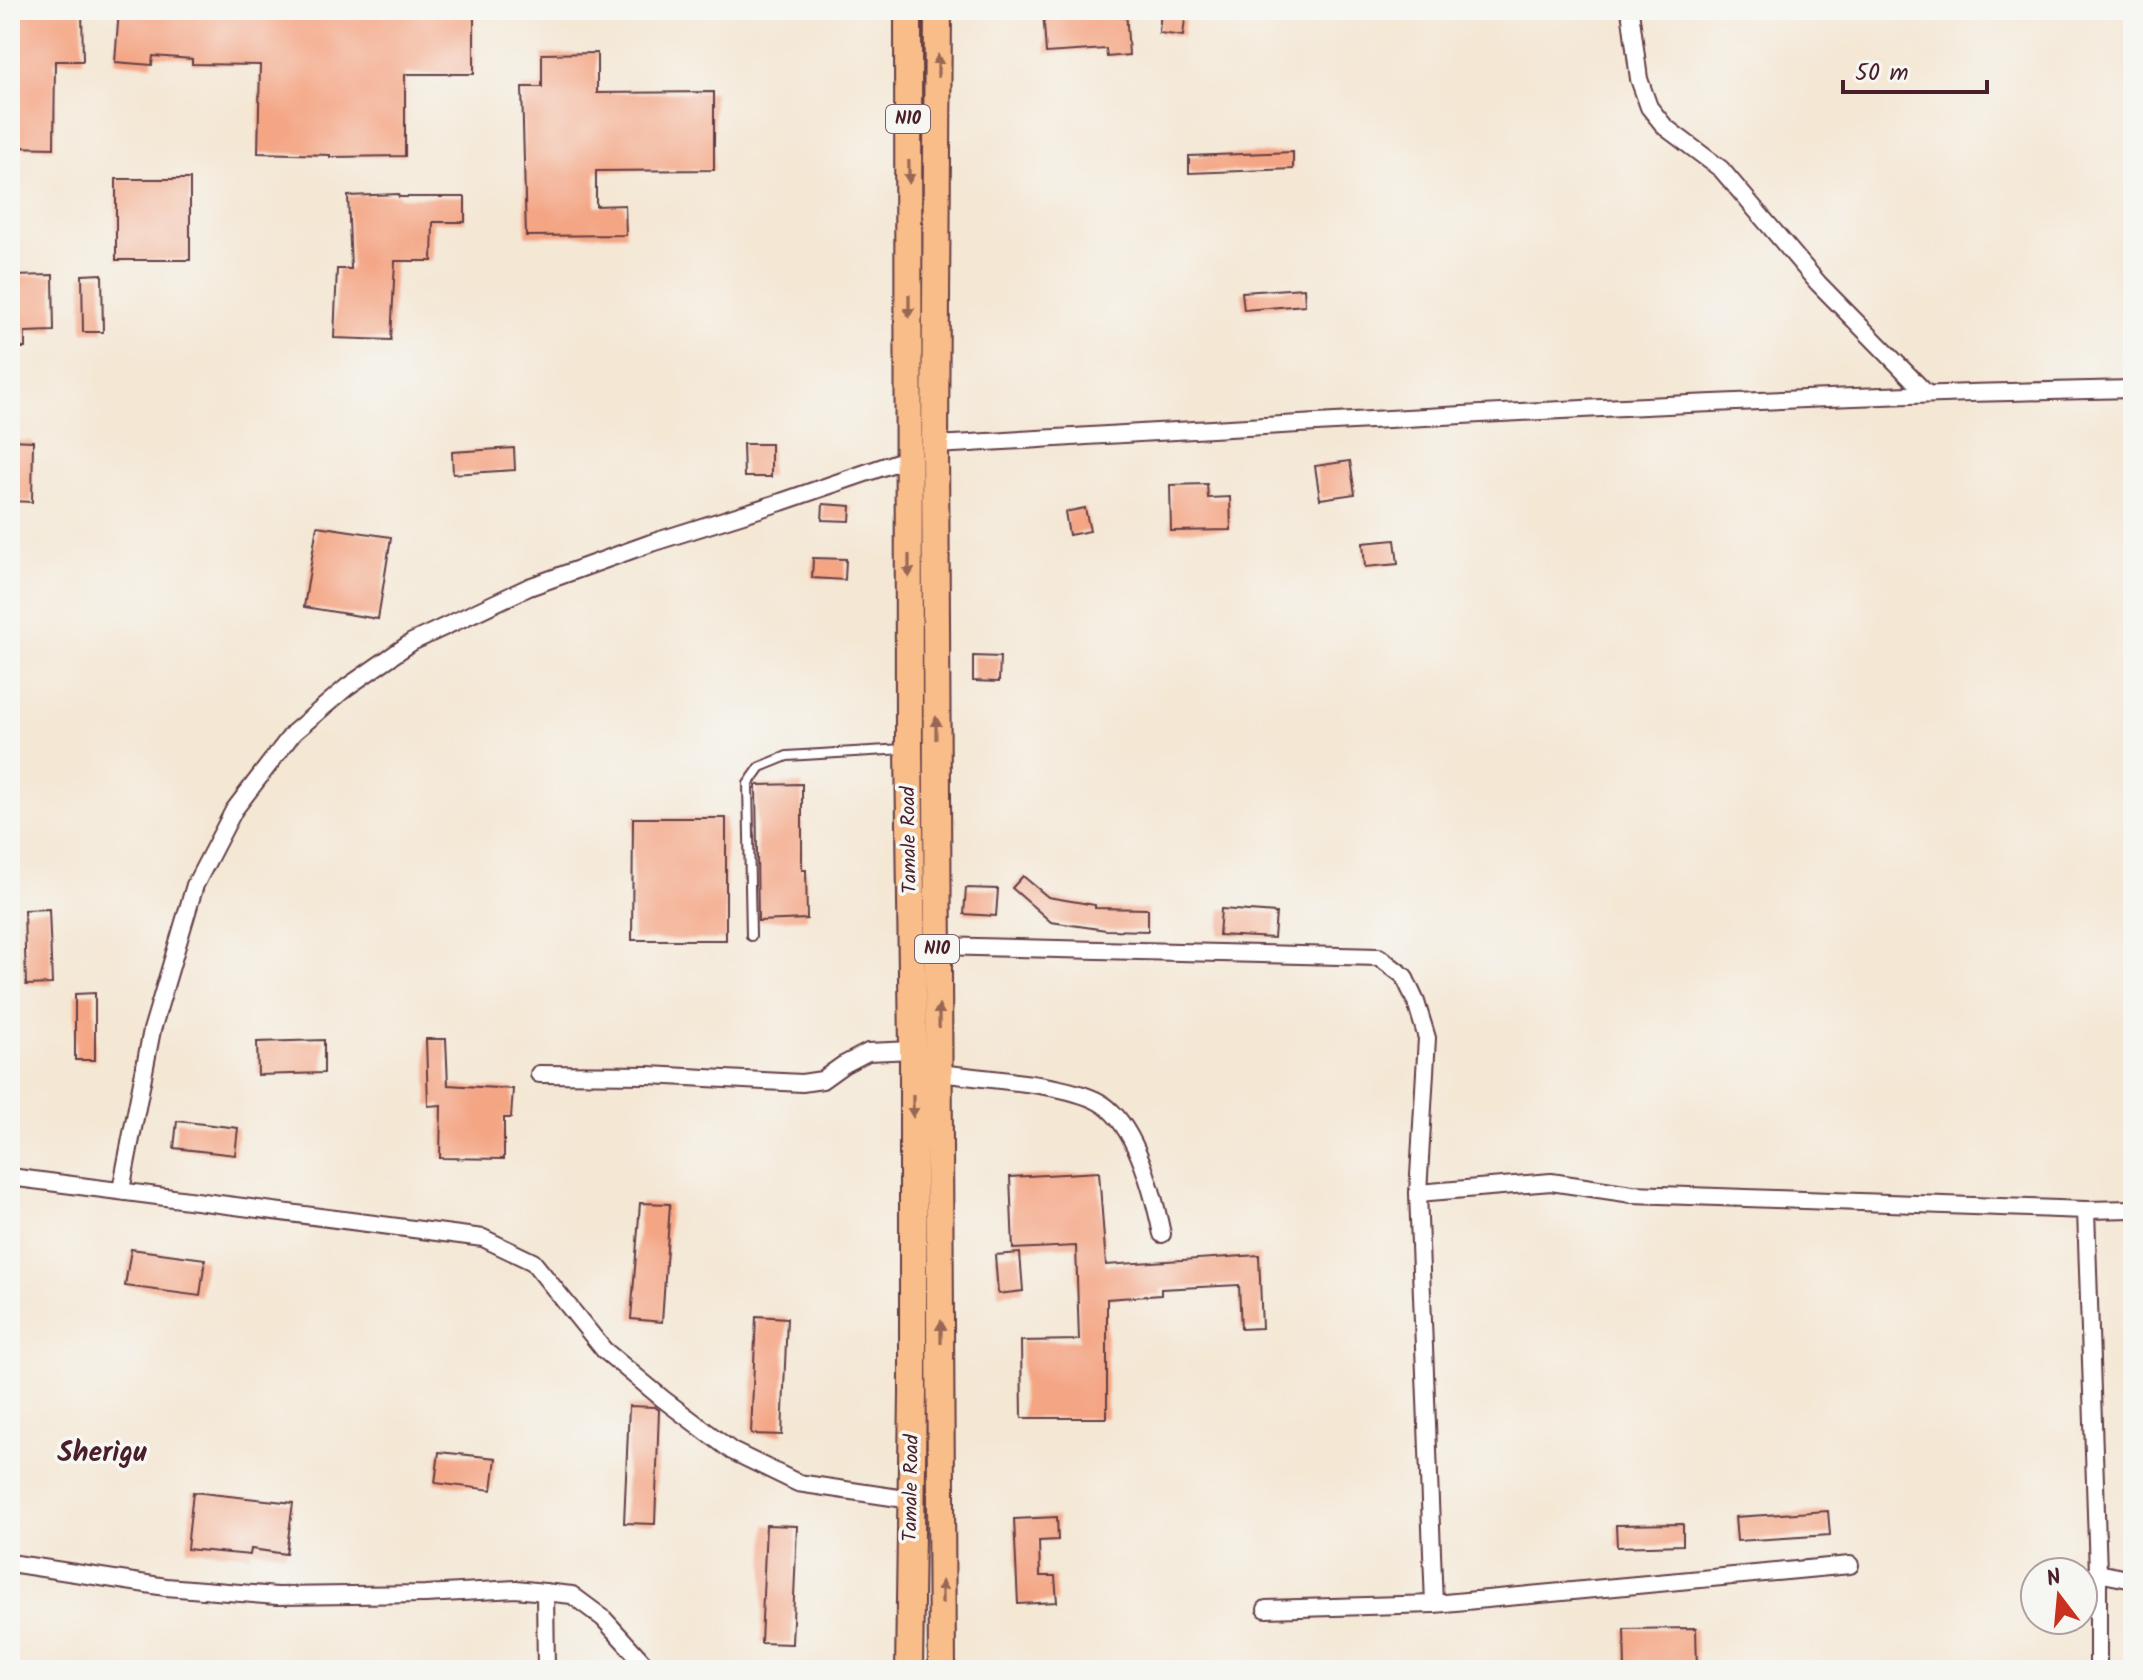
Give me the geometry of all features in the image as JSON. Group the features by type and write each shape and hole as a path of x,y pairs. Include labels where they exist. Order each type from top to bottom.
{"highway":[{"name":"Tamale Road","path":"908,10 909,778 913,1050 909,1670"},
{"name":"Tamale Road","path":"938,10 935,445 942,1670"},
{"path":"910,228 938,228"},
{"path":"909,778 937,777"}],"street":[{"path":"1630,10 1639,79 1649,107 1665,127 1721,169 1818,283 1926,393"},
{"path":"935,445 1528,411 1926,393 2133,389"},
{"path":"121,1190 152,1030 195,885 234,810 293,733 347,687 412,642 529,587 651,543 909,458"},
{"path":"937,946 1379,957 1404,976 1427,1038 1418,1193 1434,1604"},
{"path":"539,1074 649,1075 802,1083 822,1080 868,1052 913,1050"},
{"path":"940,1073 1074,1092 1101,1103 1127,1131 1153,1191 1162,1234"},
{"path":"10,1177 483,1238 533,1262 604,1350 732,1451 798,1483 912,1500"},
{"path":"1418,1193 1551,1182 1632,1194 2086,1210 2133,1209"},
{"path":"2086,1210 2097,1556"},
{"path":"10,1563 166,1587 277,1596 516,1589 572,1595 603,1618 650,1670"},
{"path":"1266,1609 1434,1604 1850,1565"},
{"path":"2099,1573 2133,1580"},
{"path":"545,1592 546,1670"},
{"path":"2098,1636 2098,1670"}],"lane":[{"path":"751,936 748,784 760,767 787,756 909,749"}],"building":[{"path":"10,10 82,10 83,61 55,61 54,148 10,147"},
{"path":"119,10 175,10 175,14 234,15 260,13 260,10 474,10 474,74 405,74 405,156 330,157 258,153 260,65 192,64 192,59 153,56 152,65 115,62"},
{"path":"1043,10 1126,10 1129,55 1107,57 1106,49 1046,53"},
{"path":"1161,10 1186,10 1183,36 1159,33"},
{"path":"597,53 597,93 714,92 714,170 596,171 596,206 625,205 626,235 526,236 522,87 542,87 542,54"},
{"path":"1293,152 1293,169 1189,173 1189,156"},
{"path":"116,179 190,179 190,260 116,260"},
{"path":"398,194 399,197 465,197 465,222 433,222 432,261 395,261 391,340 334,338 337,269 351,269 348,196"},
{"path":"102,274 103,332 83,332 82,275"},
{"path":"53,275 54,331 25,332 25,348 10,348 10,276"},
{"path":"1304,288 1305,305 1244,310 1242,292"},
{"path":"10,440 33,441 32,502 10,501"},
{"path":"743,444 771,444 771,477 744,477"},
{"path":"514,448 515,470 453,474 452,452"},
{"path":"1350,461 1355,494 1320,499 1315,466"},
{"path":"1207,484 1208,498 1230,497 1231,530 1171,531 1170,485"},
{"path":"823,504 851,506 850,521 822,520"},
{"path":"1085,508 1090,531 1069,535 1065,512"},
{"path":"317,526 391,537 378,619 304,607"},
{"path":"1395,540 1398,564 1365,567 1363,543"},
{"path":"813,558 846,559 845,580 812,578"},
{"path":"973,656 1000,657 999,682 973,681"},
{"path":"802,784 802,870 806,870 807,919 758,921 756,785"},
{"path":"633,818 726,818 726,940 632,940"},
{"path":"1023,876 1048,897 1095,905 1095,908 1148,909 1148,931 1106,930 1051,922 1012,888"},
{"path":"966,888 998,889 996,916 964,914"},
{"path":"49,909 52,984 26,985 24,910"},
{"path":"1221,909 1276,913 1274,938 1219,935"},
{"path":"95,993 95,1060 75,1060 75,994"},
{"path":"426,1039 446,1039 448,1085 513,1089 511,1118 504,1118 504,1159 440,1158 441,1105 428,1106"},
{"path":"324,1040 324,1073 258,1075 257,1042"},
{"path":"177,1121 238,1128 235,1155 174,1148"},
{"path":"1099,1172 1106,1265 1259,1255 1262,1328 1241,1329 1239,1285 1161,1289 1161,1295 1107,1299 1107,1418 1022,1418 1021,1341 1079,1340 1076,1246 1013,1249 1010,1177"},
{"path":"640,1203 670,1204 662,1322 631,1319"},
{"path":"131,1249 205,1259 200,1296 125,1286"},
{"path":"1020,1253 1023,1291 998,1294 995,1255"},
{"path":"756,1316 787,1318 782,1435 751,1434"},
{"path":"629,1406 655,1407 659,1410 655,1524 624,1523"},
{"path":"439,1452 496,1458 492,1490 435,1483"},
{"path":"193,1492 293,1503 286,1554 251,1549 250,1555 187,1549"},
{"path":"1828,1511 1830,1535 1737,1541 1735,1517"},
{"path":"1057,1517 1058,1540 1039,1541 1040,1576 1055,1576 1057,1602 1018,1604 1014,1519"},
{"path":"1683,1524 1683,1545 1617,1547 1616,1525"},
{"path":"766,1525 797,1526 792,1644 761,1643"},
{"path":"1696,1628 1697,1670 1625,1670 1624,1629"}],"district":[{"name":"Sherigu","path":"102,1453"}]}
